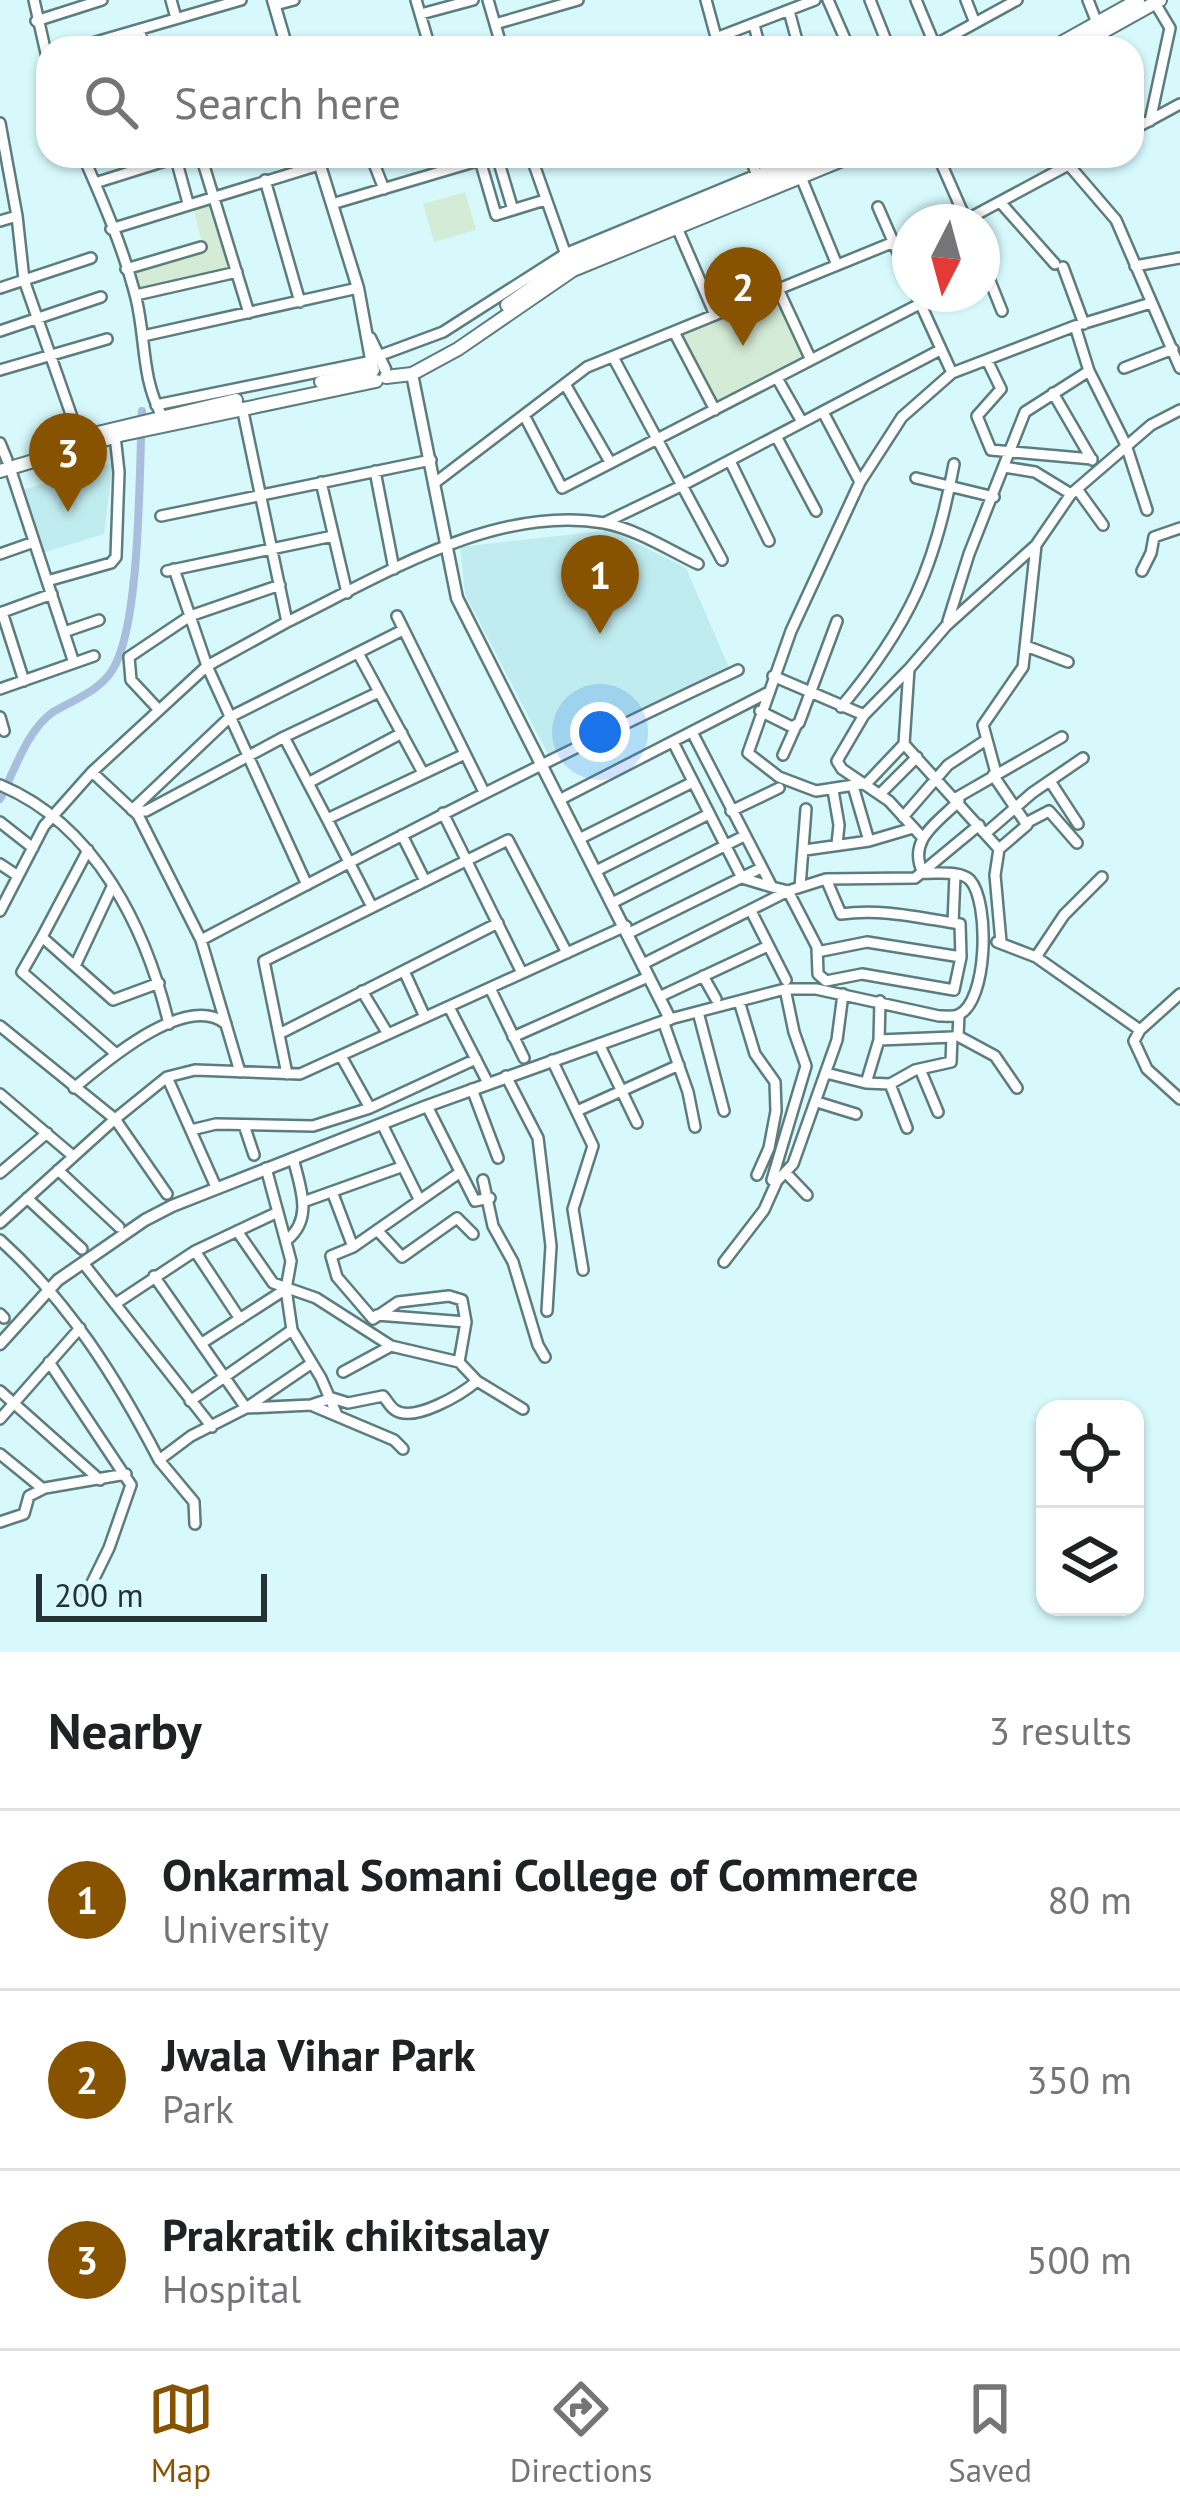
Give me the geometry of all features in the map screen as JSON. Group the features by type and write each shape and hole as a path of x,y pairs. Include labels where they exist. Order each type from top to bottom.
{"main road":[{"path":"1087,36 1138,0"},
{"path":"1077,36 1158,1"},
{"path":"675,222 789,168"},
{"path":"4,466 159,416 291,383 424,361 454,345 567,263 823,168"},
{"path":"159,416 242,407 380,369 412,374 458,349 567,263"},
{"path":"4,466 79,437 117,433"}],"street":[{"path":"34,0 41,36"},
{"path":"37,21 102,0"},
{"path":"171,0 176,18"},
{"path":"122,36 213,4 241,0"},
{"path":"284,36 274,3 294,0"},
{"path":"416,0 427,36"},
{"path":"421,14 473,0"},
{"path":"488,0 498,36"},
{"path":"495,24 543,5 578,0"},
{"path":"706,0 715,36"},
{"path":"731,36 815,0"},
{"path":"829,0 844,36"},
{"path":"870,0 884,36"},
{"path":"916,0 931,36"},
{"path":"966,0 975,22"},
{"path":"952,36 1017,0"},
{"path":"1073,36 1098,26 1088,0"},
{"path":"1150,121 1170,28 1158,1"},
{"path":"789,11 796,36"},
{"path":"754,25 757,36"},
{"path":"139,29 141,36"},
{"path":"1144,124 1180,104"},
{"path":"0,123 24,280 79,437"},
{"path":"88,168 136,296 141,352 159,416"},
{"path":"95,183 129,168"},
{"path":"180,168 188,203"},
{"path":"206,168 249,314"},
{"path":"111,229 298,168"},
{"path":"321,168 380,369"},
{"path":"376,168 384,189"},
{"path":"332,204 454,168"},
{"path":"482,168 496,215 544,200"},
{"path":"499,168 513,210"},
{"path":"535,168 567,263 779,168"},
{"path":"754,168 758,179"},
{"path":"943,168 959,204"},
{"path":"996,204 1054,168"},
{"path":"1071,168 1113,217 1180,368"},
{"path":"801,177 837,265"},
{"path":"265,181 300,302"},
{"path":"1000,202 1059,265 1080,325 1089,370 1126,445 1147,510"},
{"path":"878,207 892,238"},
{"path":"0,221 17,216"},
{"path":"675,222 715,315"},
{"path":"436,482 586,367 892,243"},
{"path":"126,269 201,247"},
{"path":"0,288 91,258"},
{"path":"1135,266 1180,258"},
{"path":"136,296 237,272"},
{"path":"143,337 358,288"},
{"path":"778,289 812,360"},
{"path":"0,331 101,297"},
{"path":"561,799 758,697 773,676 858,479 902,417 949,368 987,360 1151,303"},
{"path":"1000,307 1002,311"},
{"path":"524,415 562,488 895,312"},
{"path":"924,312 949,368"},
{"path":"674,332 715,410"},
{"path":"1168,336 1180,332"},
{"path":"0,370 107,339"},
{"path":"1124,368 1173,349"},
{"path":"603,523 940,350"},
{"path":"614,356 722,560"},
{"path":"987,360 1001,391 978,414 991,450 1094,465"},
{"path":"946,626 1025,412 1089,370"},
{"path":"412,374 457,598 646,970 667,1018 695,1127"},
{"path":"777,378 802,422"},
{"path":"565,384 610,463"},
{"path":"1053,393 1094,465"},
{"path":"242,407 287,622"},
{"path":"922,837 880,794 842,769 837,760 864,715 946,626 1036,544 1094,465 1180,410"},
{"path":"823,412 858,479"},
{"path":"47,581 116,557 117,433"},
{"path":"776,436 816,511"},
{"path":"0,442 4,466 74,663"},
{"path":"161,516 431,460"},
{"path":"730,460 770,541"},
{"path":"841,707 908,616 934,551 954,464"},
{"path":"1004,467 1035,472 1074,491 1103,525"},
{"path":"375,471 394,569"},
{"path":"916,478 994,497"},
{"path":"321,482 346,593"},
{"path":"1,908 53,816 92,772 207,666 394,569 448,543 539,521 603,523 698,564"},
{"path":"1142,571 1154,537 1180,528"},
{"path":"307,885 207,666 170,570 333,536"},
{"path":"0,554 34,542"},
{"path":"1026,823 994,774 983,725 1023,667 1036,544"},
{"path":"159,710 131,680 127,664 140,648 190,616 280,585"},
{"path":"24,681 1,612 52,594"},
{"path":"397,616 484,792"},
{"path":"64,632 100,620"},
{"path":"783,755 813,694 837,621"},
{"path":"132,810 230,717 404,630"},
{"path":"1026,646 1068,662"},
{"path":"358,652 423,773"},
{"path":"0,689 94,656"},
{"path":"758,697 760,711 748,753 779,777 815,791 833,790 867,783 904,744 909,669"},
{"path":"200,940 542,762 738,670"},
{"path":"773,676 864,715"},
{"path":"132,810 146,811 379,692"},
{"path":"760,711 796,726"},
{"path":"0,717 4,730"},
{"path":"692,732 772,887"},
{"path":"308,783 402,734"},
{"path":"284,737 372,907"},
{"path":"920,876 916,854 922,837 958,799 1062,737"},
{"path":"903,817 957,757 986,740"},
{"path":"673,742 742,878 788,891"},
{"path":"904,744 999,849"},
{"path":"327,820 464,754"},
{"path":"880,794 916,757"},
{"path":"920,876 1083,758"},
{"path":"92,772 132,810 200,940 240,1072"},
{"path":"1050,781 1078,824"},
{"path":"581,838 693,782"},
{"path":"0,785 78,834 143,939 170,1024"},
{"path":"853,786 868,841"},
{"path":"731,812 778,788"},
{"path":"833,790 837,844"},
{"path":"800,887 806,809"},
{"path":"1001,941 995,875 999,849 1026,823 1049,812 1076,843"},
{"path":"443,813 522,974"},
{"path":"598,870 709,814"},
{"path":"0,823 33,848"},
{"path":"805,850 868,841 913,828"},
{"path":"402,835 425,881"},
{"path":"614,902 744,836"},
{"path":"286,1074 264,961 508,840 567,953"},
{"path":"88,850 22,972 114,1052"},
{"path":"0,864 18,876"},
{"path":"0,1223 167,1077 195,1070 300,1074 761,868"},
{"path":"953,923 955,875"},
{"path":"1036,957 1064,915 1102,877"},
{"path":"788,891 817,952 818,974 826,981 862,974 954,990 962,926 909,914 842,914 826,878"},
{"path":"513,1037 788,891 826,878 968,878 974,885 987,941 981,971 959,1015 951,1062 920,1069 890,1084 826,1072"},
{"path":"76,966 112,887"},
{"path":"751,911 785,985 806,1066 772,1180 782,1177"},
{"path":"278,1034 498,923"},
{"path":"42,938 113,1000 159,982"},
{"path":"987,941 1001,941 1036,957 1140,1030"},
{"path":"817,952 867,942 961,957"},
{"path":"658,997 768,946"},
{"path":"404,970 425,1017"},
{"path":"703,976 716,999"},
{"path":"0,1344 44,1286 82,1256 214,1182 266,1168 382,1124 472,1089 486,1078 506,1076 667,1018 785,985 939,1016 959,1015"},
{"path":"490,988 524,1058"},
{"path":"362,992 388,1034"},
{"path":"724,1262 764,1210 806,1136 837,1040 843,994"},
{"path":"1177,1091 1137,1053 1134,1041 1180,994"},
{"path":"739,1001 755,1054 775,1082 776,1111 769,1148 757,1175"},
{"path":"866,1083 879,1040 880,1001"},
{"path":"449,1006 486,1078"},
{"path":"698,1012 724,1111"},
{"path":"74,1088 114,1052 170,1024 206,1016 226,1024"},
{"path":"0,1026 115,1119 167,1194"},
{"path":"879,1040 955,1037 995,1056 1018,1088"},
{"path":"599,1044 637,1124"},
{"path":"341,1055 370,1108"},
{"path":"191,1130 216,1124 313,1126 370,1108 476,1059"},
{"path":"552,1060 594,1152 573,1209 583,1270"},
{"path":"577,1111 679,1065"},
{"path":"920,1069 938,1112"},
{"path":"506,1076 538,1138 551,1246 547,1311"},
{"path":"167,1077 214,1182"},
{"path":"890,1084 907,1128"},
{"path":"472,1089 499,1158"},
{"path":"0,1094 73,1156"},
{"path":"817,1102 856,1114"},
{"path":"427,1106 475,1201 490,1198"},
{"path":"244,1124 254,1155"},
{"path":"382,1124 418,1199"},
{"path":"0,1173 47,1133"},
{"path":"287,1240 300,1228 303,1202 293,1158"},
{"path":"303,1202 401,1167"},
{"path":"266,1168 291,1261 286,1289 292,1330 337,1415"},
{"path":"58,1170 119,1227"},
{"path":"459,1173 352,1247 331,1256 334,1272 373,1319 389,1304 449,1296 464,1303 459,1362"},
{"path":"782,1177 807,1195"},
{"path":"483,1180 493,1226 513,1262 545,1358"},
{"path":"333,1194 352,1247"},
{"path":"27,1198 82,1256 212,1427"},
{"path":"115,1304 195,1251 278,1212"},
{"path":"377,1230 402,1257 457,1218 473,1234"},
{"path":"237,1231 272,1282 316,1298 391,1346 459,1362 476,1381 523,1409"},
{"path":"0,1240 80,1328 118,1381 159,1460 194,1502 195,1524"},
{"path":"195,1251 240,1319"},
{"path":"154,1276 246,1408"},
{"path":"202,1343 286,1289"},
{"path":"377,1315 466,1322"},
{"path":"0,1419 80,1328"},
{"path":"190,1401 292,1330"},
{"path":"343,1372 391,1346"},
{"path":"49,1362 131,1485 87,1593"},
{"path":"159,1460 312,1363"},
{"path":"246,1408 310,1405 332,1399 348,1403 383,1396 393,1409 408,1413 443,1403 476,1381"},
{"path":"0,1391 100,1480"},
{"path":"310,1405 394,1440 403,1449"},
{"path":"0,1454 43,1490"},
{"path":"0,1521 24,1514 29,1496 43,1490 126,1474"}],"shaded area":[{"path":"113,463 104,534 42,553 22,490"},
{"path":"610,530 686,568 731,672 552,762 465,594 460,547"}],"green space":[{"path":"465,192 476,230 434,242 423,204"},
{"path":"214,206 231,267 136,290 131,272 204,250 193,208"},
{"path":"778,289 811,360 715,410 674,332"}],"waterway":[{"path":"0,799 36,729 53,712 101,683 122,647 134,582 142,411"}],"place":[{"name":"Jwala Vihar Park","path":"743,346"},
{"name":"Prakratik chikitsalay","path":"68,512"},
{"name":"Onkarmal Somani College of Commerce","path":"600,634"}]}
